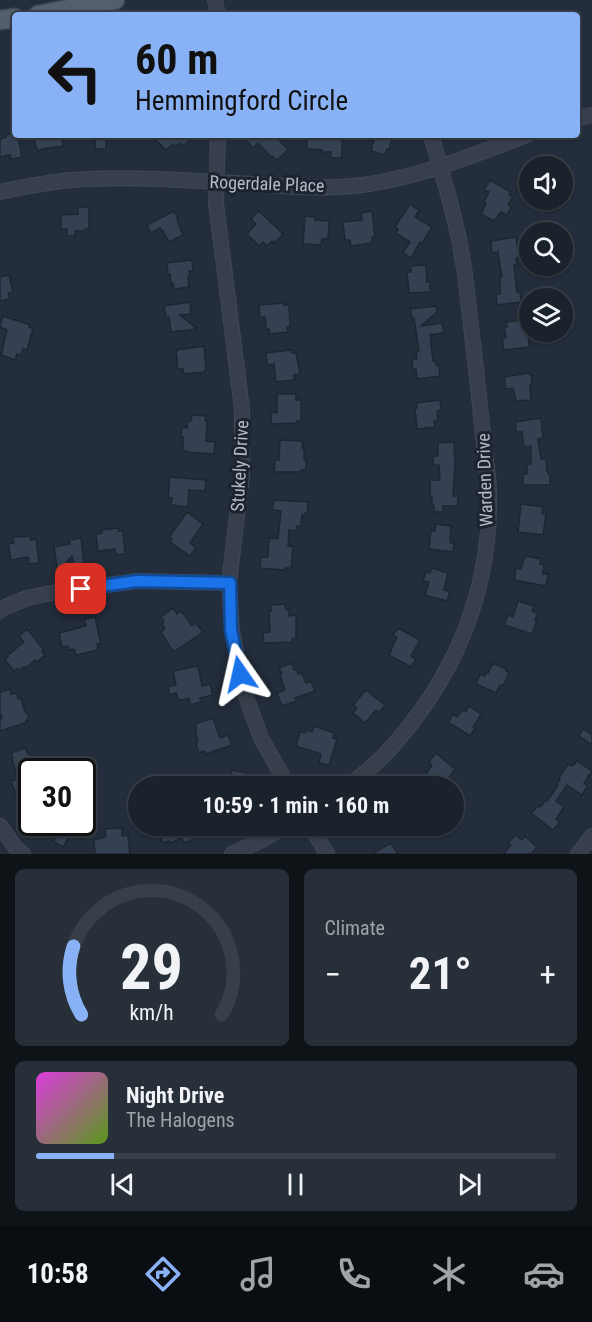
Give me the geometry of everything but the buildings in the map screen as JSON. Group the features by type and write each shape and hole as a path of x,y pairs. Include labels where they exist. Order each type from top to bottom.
{"main road":[{"path":"53,12 115,0"}],"street":[{"name":"Stukely Drive","path":"218,138 216,203 243,433 241,486 230,583 231,630 244,691 261,738 282,776"},
{"name":"Warden Drive","path":"359,776 388,751 418,716 443,678 458,650 468,623 481,581 487,538 489,494 465,274 459,239 432,138"},
{"name":"Rogerdale Place","path":"0,192 72,180 113,179 352,186 396,179 519,138"},
{"path":"0,610 27,598 137,581 230,583"},
{"path":"0,826 23,854"},
{"path":"232,854 269,836"},
{"path":"316,836 327,854"},
{"path":"578,854 592,836"}],"route":[{"path":"81,589 137,581 230,583 231,630 240,674"}]}
